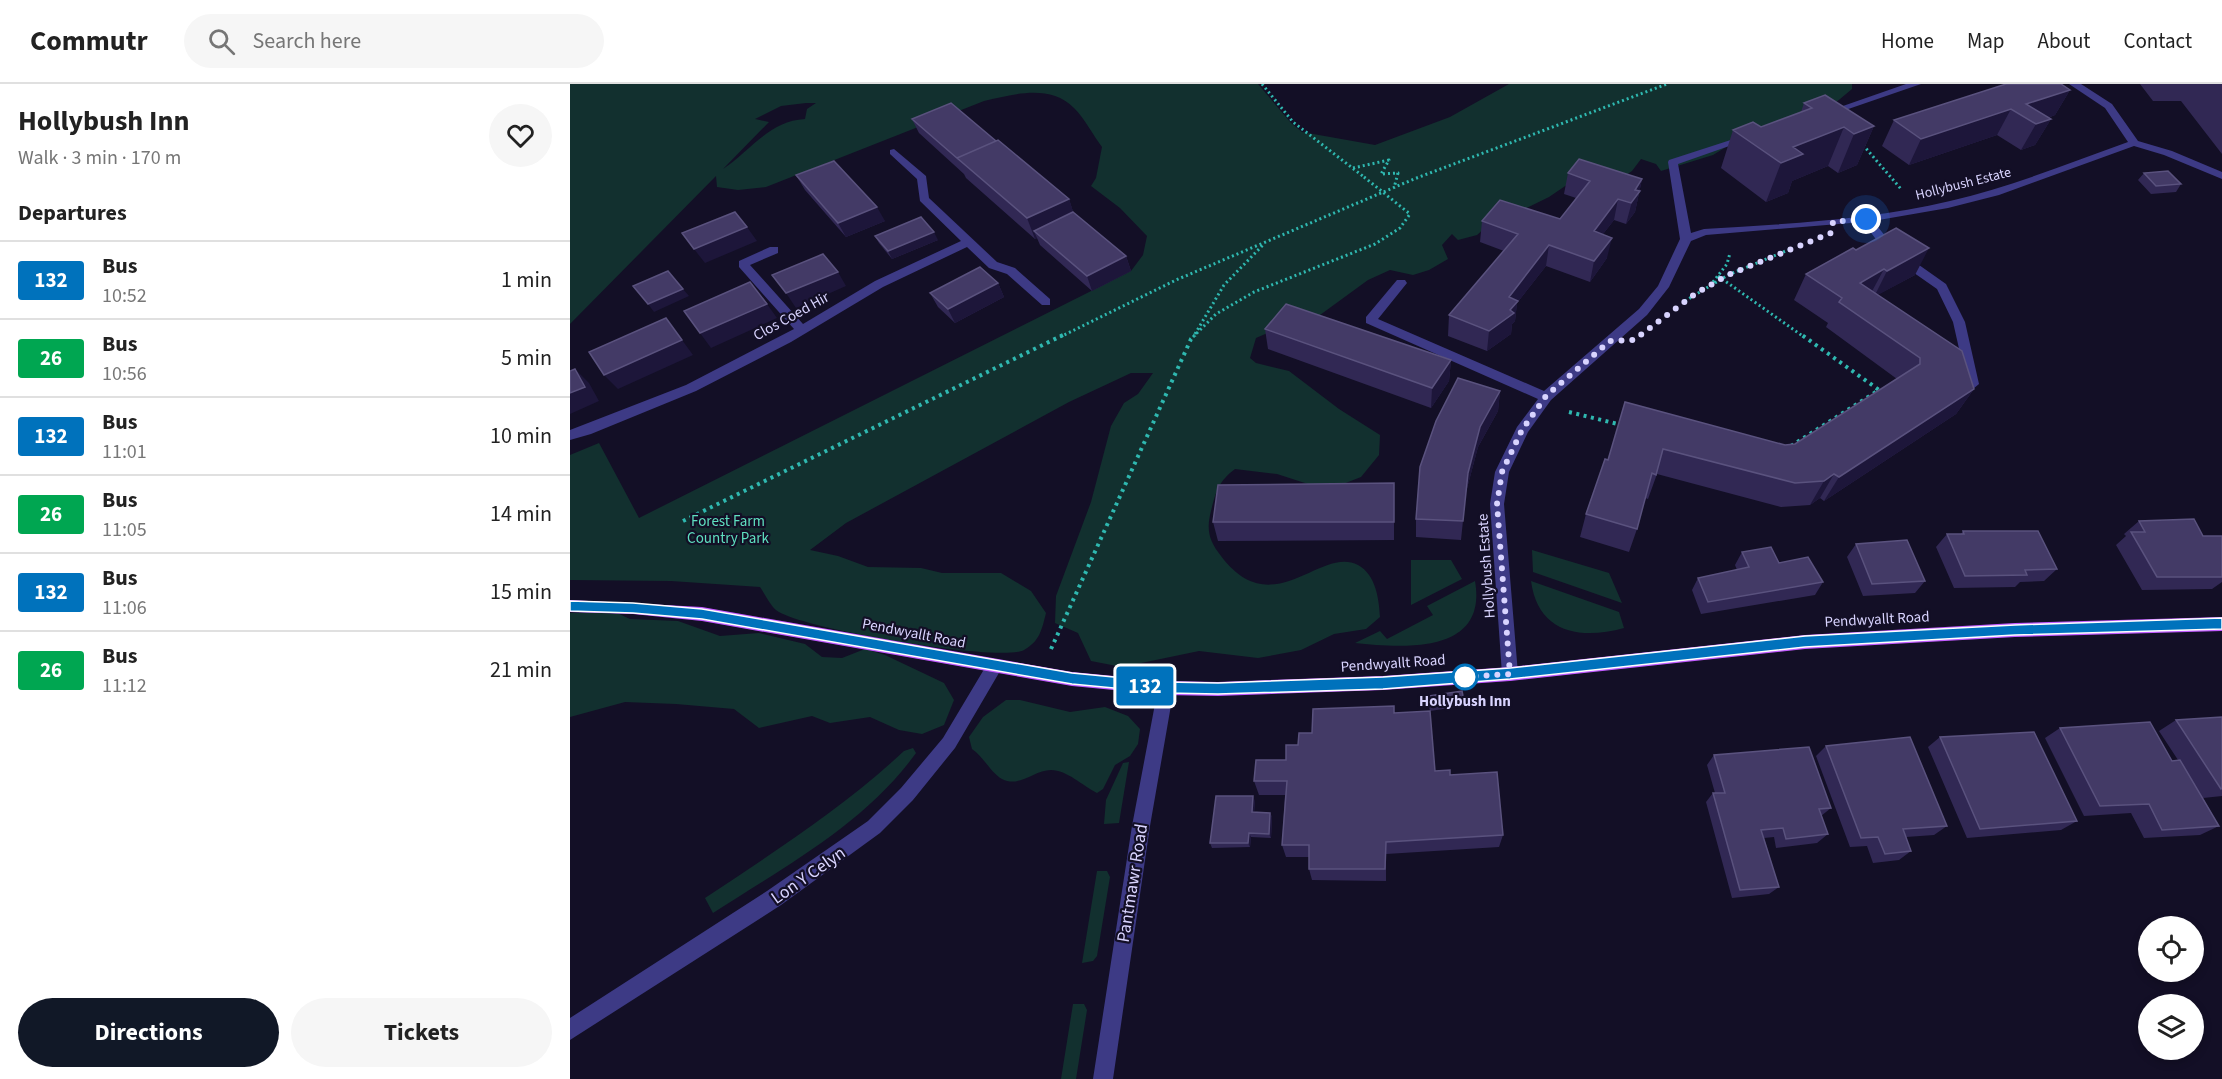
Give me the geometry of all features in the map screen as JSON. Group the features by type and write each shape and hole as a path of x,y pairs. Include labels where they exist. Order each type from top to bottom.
{"main road":[{"name":"Pendwyallt Road","path":"570,606 633,608 702,614 772,624 1040,674 1166,688 1306,687 1510,674 1805,642 2015,630 2222,624"}],"street":[{"path":"1812,118 1916,84"},
{"path":"2074,84 2109,106 2134,143 2168,153 2222,176"},
{"path":"1686,239 1673,162 1757,135"},
{"name":"Hollybush Estate","path":"1510,674 1497,504 1502,472 1522,430 1543,401 1643,312 1663,287 1686,239 1704,232 1866,219 1950,205 2042,177 2134,143"},
{"path":"894,152 922,178 924,199 993,265 1011,272 1046,302"},
{"path":"1866,219 1891,251 1942,287 1959,322 1972,384"},
{"name":"Clos Coed Hir","path":"570,435 586,431 691,387 802,330 879,284 968,242"},
{"path":"774,250 743,264 802,330"},
{"path":"1401,283 1370,320 1543,401"},
{"name":"Lon Y Celyn","path":"570,1030 774,898 874,827 907,794 949,743 995,666"},
{"name":"Pantmawr Road","path":"1102,1079 1142,816 1166,688"}],"path":[{"path":"1191,339 1216,314 1254,292 1375,244 1400,228 1410,214 1293,122 1262,84"},
{"path":"683,521 1176,280 1394,188 1667,84"},
{"path":"1834,111 1919,210"},
{"path":"1353,168 1389,160 1381,174 1398,173 1394,188"},
{"path":"1720,277 1727,264 1734,230"},
{"path":"1040,674 1191,339 1224,285 1264,243"},
{"path":"1677,308 1720,277 1790,250"},
{"path":"1720,277 1879,390 1785,450"},
{"path":"1543,401 1631,428"}],"green space":[{"name":"Forest Farm Country Park","path":"570,84 1258,84 1291,123 1302,132 1375,145 1450,117 1509,84 1852,84 1852,89 1834,104 1744,136 1713,155 1661,171 1656,164 1641,159 1632,171 1609,187 1577,178 1549,197 1514,214 1494,220 1477,235 1458,240 1452,234 1442,245 1448,259 1429,270 1413,275 1390,270 1368,280 1320,315 1302,318 1256,338 1250,358 1256,363 1289,371 1339,409 1380,435 1379,455 1361,477 1338,486 1308,484 1277,474 1235,469 1225,478 1217,492 1210,518 1210,535 1221,556 1240,575 1259,584 1277,584 1328,565 1343,562 1358,565 1373,581 1380,617 1366,629 1334,634 1301,650 1258,658 1199,651 1122,667 1091,661 1078,633 1055,623 1056,596 1091,502 1111,426 1124,403 1138,394 1153,373 1131,373 1069,402 846,523 810,550 838,556 868,567 921,568 942,573 1001,573 1031,591 1046,613 1037,639 1024,650 1007,653 941,648 820,626 776,610 760,587 671,581 570,580 570,455 599,443 639,518 1131,271 1143,255 1147,236 1120,208 1091,186 1096,178 1102,147 1074,108 1054,96 1032,93 984,101 766,187 738,190 717,187 716,176 570,324","holes":["816,103 807,109 805,119 792,121 770,131 723,169 769,122 755,119 781,106"]},
{"path":"1532,550 1609,573 1622,603 1533,572"},
{"path":"1411,560 1451,560 1462,579 1411,605"},
{"path":"1475,581 1476,605 1468,623 1455,634 1438,642 1417,645 1355,643 1380,631 1387,639 1433,615 1427,606"},
{"path":"1531,581 1619,612 1624,628 1592,633 1564,629 1542,612 1535,598"},
{"path":"570,613 617,613 630,619 678,621 720,636 759,633 805,644 822,657 842,658 865,649 885,655 944,683 954,700 944,725 922,734 899,730 870,717 830,723 812,716 759,728 734,709 676,704 625,702 570,717"},
{"path":"1006,700 1020,700 1070,712 1105,707 1128,716 1140,729 1138,744 1130,756 1115,765 1103,789 1097,793 1069,775 1051,770 1021,780 1002,779 972,749 969,737 983,717"},
{"path":"913,748 916,753 896,778 848,823 795,861 713,913 705,898 808,829 857,792 904,751"},
{"path":"1129,762 1119,823 1104,824 1106,800 1123,763"},
{"path":"1097,871 1107,871 1110,877 1097,956 1093,961 1082,963"},
{"path":"1073,1004 1084,1004 1087,1010 1076,1079 1061,1079"}],"building":[{"path":"2006,84 2061,84 2070,90 2026,104 2051,119 2036,124 2011,109 1921,139 1894,120"},
{"path":"1825,95 1874,126 1854,134 1844,127 1793,147 1803,154 1781,163 1733,130 1753,122 1761,127 1812,108 1804,103"},
{"path":"951,103 996,141 958,159 912,119"},
{"path":"998,140 1069,199 1027,218 957,158"},
{"path":"1579,159 1642,179 1635,190 1640,191 1631,203 1618,199 1594,231 1612,238 1594,261 1549,245 1509,297 1518,301 1510,310 1514,313 1489,331 1449,315 1518,234 1482,221 1500,200 1560,219 1590,181 1568,173"},
{"path":"834,161 877,207 838,223 796,175"},
{"path":"2168,171 2181,184 2156,186 2144,173"},
{"path":"735,212 747,227 694,249 682,233"},
{"path":"1073,212 1126,256 1087,276 1034,231"},
{"path":"921,217 934,232 888,251 875,236"},
{"path":"1896,228 1929,248 1860,283 1962,351 1974,389 1839,477 1834,474 1824,481 1795,483 1663,449 1656,475 1652,473 1637,529 1586,514 1605,459 1608,460 1625,402 1785,445 1795,444 1920,364 1920,358 1839,302 1842,298 1806,274"},
{"path":"823,254 838,272 786,293 772,275"},
{"path":"980,267 998,283 948,309 930,293"},
{"path":"668,271 683,289 648,304 633,286"},
{"path":"750,282 767,304 700,333 684,311"},
{"path":"1286,304 1451,360 1432,388 1265,329"},
{"path":"666,318 682,340 604,375 589,352"},
{"path":"575,369 585,387 570,393 570,371"},
{"path":"1458,378 1500,391 1480,427 1468,473 1463,521 1416,519 1420,467 1436,421"},
{"path":"1394,483 1394,522 1213,522 1218,485"},
{"path":"2194,519 2203,536 2222,536 2222,577 2157,577 2131,532 2145,532 2139,521"},
{"path":"1963,531 2038,531 2057,569 2025,570 2027,575 1965,576 1947,534 1964,534"},
{"path":"1907,540 1925,581 1872,584 1856,544"},
{"path":"1771,547 1779,563 1808,557 1823,582 1708,602 1698,578 1749,567 1742,552"},
{"path":"1462,691 1464,701 1430,705 1428,696"},
{"path":"1394,706 1394,713 1430,711 1435,771 1450,770 1450,775 1497,772 1503,835 1386,842 1385,869 1309,869 1309,845 1282,845 1287,781 1254,781 1256,760 1286,760 1286,745 1298,745 1299,733 1312,733 1313,709"},
{"path":"2222,717 2222,788 2221,789 2176,720"},
{"path":"2150,722 2172,761 2180,760 2219,826 2162,830 2149,804 2100,806 2060,728"},
{"path":"2034,732 2077,821 1980,829 1940,737"},
{"path":"1910,737 1947,826 1903,829 1911,851 1885,854 1878,837 1861,838 1826,746"},
{"path":"1809,747 1831,808 1819,809 1828,834 1786,839 1783,828 1761,830 1779,887 1740,890 1713,793 1725,793 1714,755"},
{"path":"1216,796 1253,796 1252,812 1270,813 1269,834 1249,833 1248,843 1210,843"}],"bus line":[{"name":"132","path":"570,606 633,608 702,614 772,624 1072,679 1166,688 1218,689 1383,683 1510,674 1805,642 2015,630 2222,624"}],"place":[{"name":"Hollybush Inn","path":"1465,677"}],"route":[{"path":"1465,677 1510,674 1497,504 1502,472 1522,430 1546,396 1610,341 1634,340 1695,294 1728,275 1831,233 1833,222 1866,219"}]}
